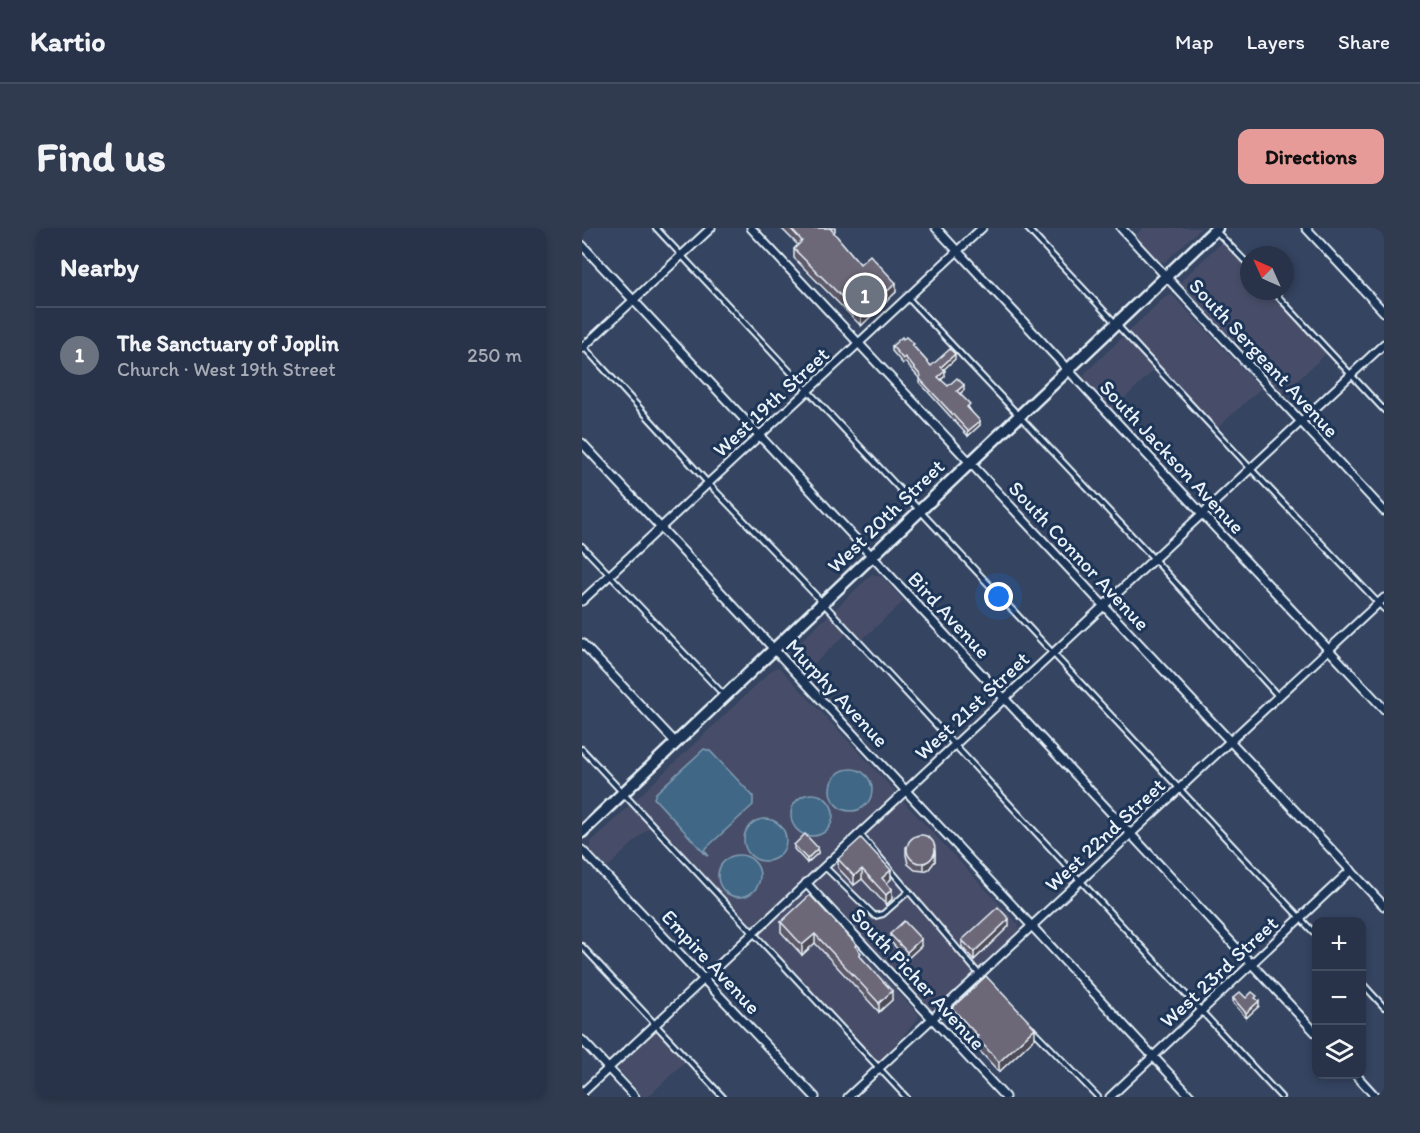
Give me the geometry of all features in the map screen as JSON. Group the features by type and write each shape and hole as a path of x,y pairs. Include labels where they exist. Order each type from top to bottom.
{"main road":[{"name":"West 20th Street","path":"582,832 1216,229"}],"street":[{"path":"582,347 711,228"},
{"name":"South Connor Avenue","path":"751,228 1384,906"},
{"name":"South Jackson Avenue","path":"936,228 1384,709"},
{"name":"West 19th Street","path":"582,601 982,228"},
{"name":"South Sergeant Avenue","path":"1121,228 1384,511"},
{"path":"1306,228 1384,312"},
{"name":"Bird Avenue","path":"582,246 1312,1028"},
{"name":"West 21st Street","path":"582,1093 1384,344"},
{"name":"Murphy Avenue","path":"582,443 1191,1097"},
{"name":"West 22nd Street","path":"848,1097 932,1019 983,978 1031,927 1278,696 1382,603"},
{"path":"582,643 676,743"},
{"name":"Empire Avenue","path":"582,850 815,1097"},
{"name":"West 23rd Street","path":"1110,1097 1351,870"},
{"name":"South Picher Avenue","path":"806,883 1005,1097"},
{"path":"582,1040 635,1097"},
{"path":"1360,1079 1376,1097"}],"lane":[{"path":"656,228 1312,930"},
{"path":"1027,228 1251,469 1382,603"},
{"path":"1216,229 1240,255"},
{"path":"907,298 1154,559 1278,696"},
{"path":"1282,300 1384,410"},
{"path":"582,347 1281,1097"},
{"path":"582,546 726,696"},
{"path":"582,749 906,1097"},
{"path":"859,833 983,978"},
{"path":"825,866 875,916 883,914 909,891"},
{"path":"582,946 723,1097"},
{"path":"1366,987 1384,1007"},
{"path":"1026,1022 1098,1097"}],"shaded area":[{"path":"1143,228 1201,228 1165,262 1162,262 1156,259 1135,236"},
{"path":"1226,238 1240,253 1240,300 1285,300 1331,349 1283,394 1181,285 1182,280"},
{"path":"1172,295 1261,388 1213,432 1155,369 1112,410 1084,378 1085,373 1166,296"},
{"path":"872,574 882,577 904,601 856,645 846,634 803,674 790,660 791,651"},
{"path":"778,667 893,789 895,792 893,795 752,927 654,823 607,868 592,852 591,842 772,670"},
{"path":"704,749 710,751 753,796 753,805 704,850 707,856 654,798 656,793"},
{"path":"851,769 859,770 866,775 871,782 871,798 866,805 859,810 851,811 843,810 836,805 831,798 830,790 831,782 836,775 843,770"},
{"path":"812,794 820,795 827,800 832,807 832,823 827,830 820,835 812,836 804,835 797,830 792,823 791,815 792,807 797,800 804,795"},
{"path":"903,801 1019,925 1018,931 933,1010 814,883 899,802"},
{"path":"765,819 773,820 780,825 785,832 785,848 780,855 773,860 765,861 757,860 750,855 745,848 744,840 745,832 750,825 757,820"},
{"path":"739,855 747,856 754,861 759,868 759,884 754,891 747,896 739,897 731,896 724,891 719,884 718,876 719,868 724,861 731,856"},
{"path":"804,892 919,1015 918,1019 878,1063 757,934"},
{"path":"661,1025 690,1057 648,1097 643,1097 618,1067"}],"building":[{"path":"790,228 830,228 860,264 870,255 896,283 861,316 794,249 802,241"},
{"path":"902,337 903,339 906,337 914,344 912,345 931,366 950,349 955,354 941,367 945,371 938,377 948,386 957,378 964,385 957,391 970,404 967,407 980,421 968,431 919,378 921,376 905,357 903,359 892,346"},
{"path":"805,834 818,848 807,859 794,845"},
{"path":"921,835 931,839 935,849 931,859 921,863 911,859 907,849 911,839"},
{"path":"861,838 891,870 882,878 892,889 886,895 862,869 854,876 838,859"},
{"path":"810,895 857,945 855,946 861,953 859,955 892,991 879,1003 815,934 802,945 781,922"},
{"path":"998,907 1009,919 974,952 962,940"},
{"path":"904,921 921,939 907,952 890,934"},
{"path":"986,976 1035,1028 999,1062 952,1008"},
{"path":"1240,992 1246,998 1252,992 1259,1001 1246,1013 1233,998"}],"place":[{"name":"The Sanctuary of Joplin","path":"865,295"}]}
